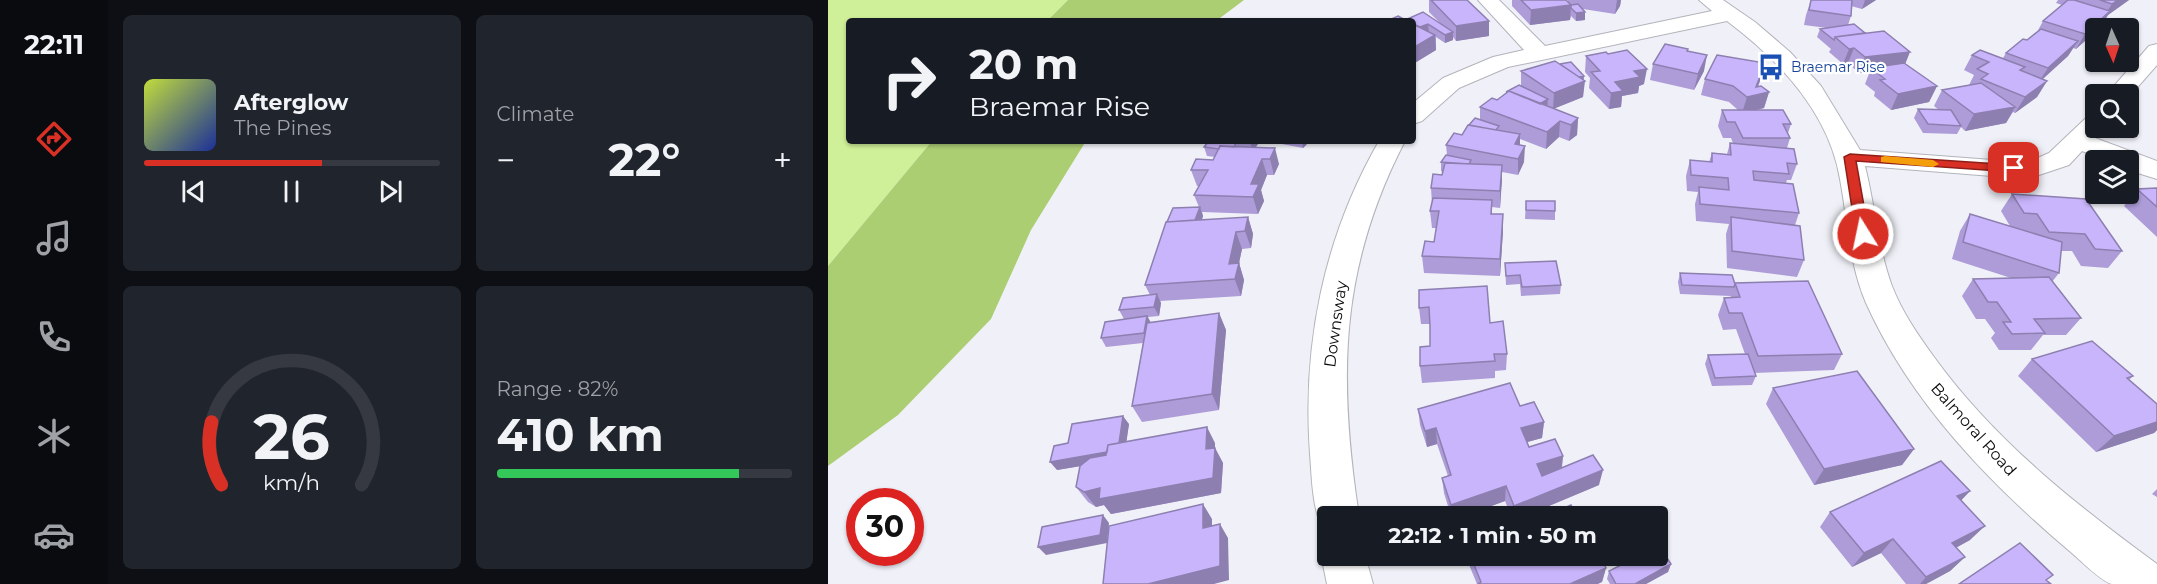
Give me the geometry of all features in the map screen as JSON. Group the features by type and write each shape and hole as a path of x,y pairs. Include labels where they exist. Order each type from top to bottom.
{"street":[{"path":"1488,0 1540,54"},
{"path":"1416,113 1451,83 1501,62 1540,54 1724,5"},
{"name":"Balmoral Road","path":"1724,5 1772,46 1804,78 1832,122 1850,157 1872,279 1884,306 1927,375 1983,444 2028,489 2094,545 2146,584"},
{"path":"2129,84 2157,51"},
{"path":"1850,157 1992,168 2036,168 2059,159 2085,134"},
{"path":"2100,138 2157,171"},
{"name":"Downsway","path":"1337,506 1327,401 1329,353 1336,299 1354,226 1379,162 1390,144"},
{"path":"1346,566 1350,584"}],"green space":[{"path":"828,0 1068,0 1050,18 846,18 846,144 930,144 828,266"},
{"path":"1068,0 1244,0 1220,18 1050,18"},
{"path":"930,144 1084,144 1031,230 991,319 898,415 828,466 828,266"}],"building":[{"path":"1431,0 1467,0 1489,21 1456,26"},
{"path":"1521,0 1566,0 1571,5 1531,10"},
{"path":"1811,0 1852,0 1851,16 1809,10"},
{"path":"2068,0 2110,11 2102,18 2085,18 2085,34 2043,21"},
{"path":"2100,0 2118,0 2112,4"},
{"path":"1578,4 1585,12 1576,13 1571,8 1571,5"},
{"path":"1423,12 1453,32 1445,35 1428,24 1420,27 1416,25 1416,18 1410,18"},
{"path":"1854,24 1865,33 1835,37 1834,40 1820,29"},
{"path":"1416,26 1435,35 1416,46"},
{"path":"2041,29 2078,41 2048,68 2006,53 2023,39 2027,40"},
{"path":"1884,31 1910,52 1865,57 1854,48 1849,49 1835,37"},
{"path":"1665,44 1707,55 1698,74 1653,64"},
{"path":"1627,50 1647,69 1634,71 1640,77 1615,82 1623,91 1611,93 1591,72 1600,71 1586,56"},
{"path":"1980,50 2025,67 2020,70 2047,81 2025,97 1981,79 1988,74 1977,69 1989,62 1972,55"},
{"path":"1717,55 1765,63 1756,87 1761,86 1769,92 1747,97 1733,86 1705,79"},
{"path":"1555,61 1585,81 1554,93 1521,71"},
{"path":"1571,62 1584,76 1579,77 1560,64"},
{"path":"1904,63 1937,86 1898,94 1880,80 1885,79 1871,68"},
{"path":"1981,83 2015,107 1974,114 1942,90"},
{"path":"1519,85 1548,99 1540,104 1509,91 1506,92"},
{"path":"1509,91 1578,118 1571,125 1560,121 1547,132 1480,107 1492,98 1497,100"},
{"path":"1918,109 1951,110 1961,126 1928,124"},
{"path":"1722,110 1783,110 1791,124 1783,124 1790,138 1743,138 1735,122 1727,122"},
{"path":"1475,118 1499,126 1496,130 1469,125"},
{"path":"1468,125 1520,134 1515,144 1525,146 1518,159 1446,145 1454,133 1462,135"},
{"path":"1730,143 1794,149 1797,164 1787,163 1789,174 1753,171 1754,180 1793,184 1799,213 1700,204 1699,187 1729,190 1728,178 1691,175 1690,160 1712,162 1712,153 1731,155"},
{"path":"1206,144 1236,144 1234,147 1220,146 1219,149 1204,147"},
{"path":"1220,146 1275,148 1270,159 1262,159 1251,184 1259,184 1253,197 1194,195 1208,170 1191,170 1196,159 1213,160"},
{"path":"1446,155 1471,160 1469,164 1441,162"},
{"path":"1445,163 1502,165 1500,191 1431,188 1433,174 1442,175"},
{"path":"2157,188 2157,207 2139,191 2139,189"},
{"path":"2012,194 2085,199 2085,204 2089,204 2122,251 2095,249 2085,234 2049,232 2037,214 2024,213"},
{"path":"1433,198 1492,200 1491,214 1503,214 1500,259 1422,256 1425,241 1434,242 1439,211 1430,211"},
{"path":"1526,201 1555,201 1555,211 1526,210"},
{"path":"1200,207 1195,220 1167,222 1173,208"},
{"path":"1970,214 2062,242 2059,273 1963,242"},
{"path":"1248,217 1245,231 1236,232 1229,264 1239,263 1235,279 1145,285 1166,222"},
{"path":"1731,217 1800,226 1804,260 1732,251"},
{"path":"1556,261 1561,285 1522,287 1520,275 1506,276 1505,263"},
{"path":"1680,273 1732,275 1735,284 1734,287 1682,285"},
{"path":"2049,277 2081,318 2034,319 2045,333 2012,334 2003,322 2011,322 1997,302 1988,302 1973,279"},
{"path":"1808,281 1842,354 1758,356 1742,313 1729,313 1724,298 1740,297 1735,283"},
{"path":"1487,286 1490,323 1503,321 1507,354 1494,354 1495,361 1420,366 1420,347 1430,346 1430,326 1429,307 1419,308 1419,290"},
{"path":"1157,294 1154,307 1119,310 1123,298"},
{"path":"1219,313 1212,394 1132,406 1147,323"},
{"path":"1147,316 1144,333 1101,338 1105,322"},
{"path":"2092,341 2133,376 2127,378 2157,404 2157,422 2114,436 2032,359"},
{"path":"1748,354 1756,376 1715,378 1708,355"},
{"path":"1857,371 1914,449 1824,469 1773,388"},
{"path":"1510,383 1520,406 1534,402 1544,422 1521,428 1529,447 1555,439 1563,456 1537,464 1542,476 1593,455 1603,470 1514,506 1506,486 1451,505 1442,478 1451,475 1436,428 1425,431 1418,409"},
{"path":"1123,416 1119,443 1108,445 1107,452 1050,462 1054,446 1068,443 1072,424"},
{"path":"1207,427 1206,449 1215,448 1213,478 1099,499 1100,488 1084,492 1076,487 1080,466 1090,458 1106,455 1108,445"},
{"path":"1941,461 1970,491 1957,496 1985,526 1952,543 1965,557 1926,577 1893,539 1864,553 1830,512"},
{"path":"1203,504 1203,528 1220,524 1220,566 1148,584 1103,584 1109,526"},
{"path":"1103,515 1100,535 1038,547 1042,527"},
{"path":"2020,543 2053,575 2046,580 2051,584 1959,584"},
{"path":"1474,566 1605,566 1606,568 1570,584 1478,584 1481,582"},
{"path":"1619,566 1667,566 1635,584 1616,584 1609,571"}],"slow traffic":[{"path":"1885,160 1933,164"}],"place":[{"name":"Braemar Rise","path":"1771,67"}],"route":[{"path":"1863,234 1850,157 2014,168"}]}
